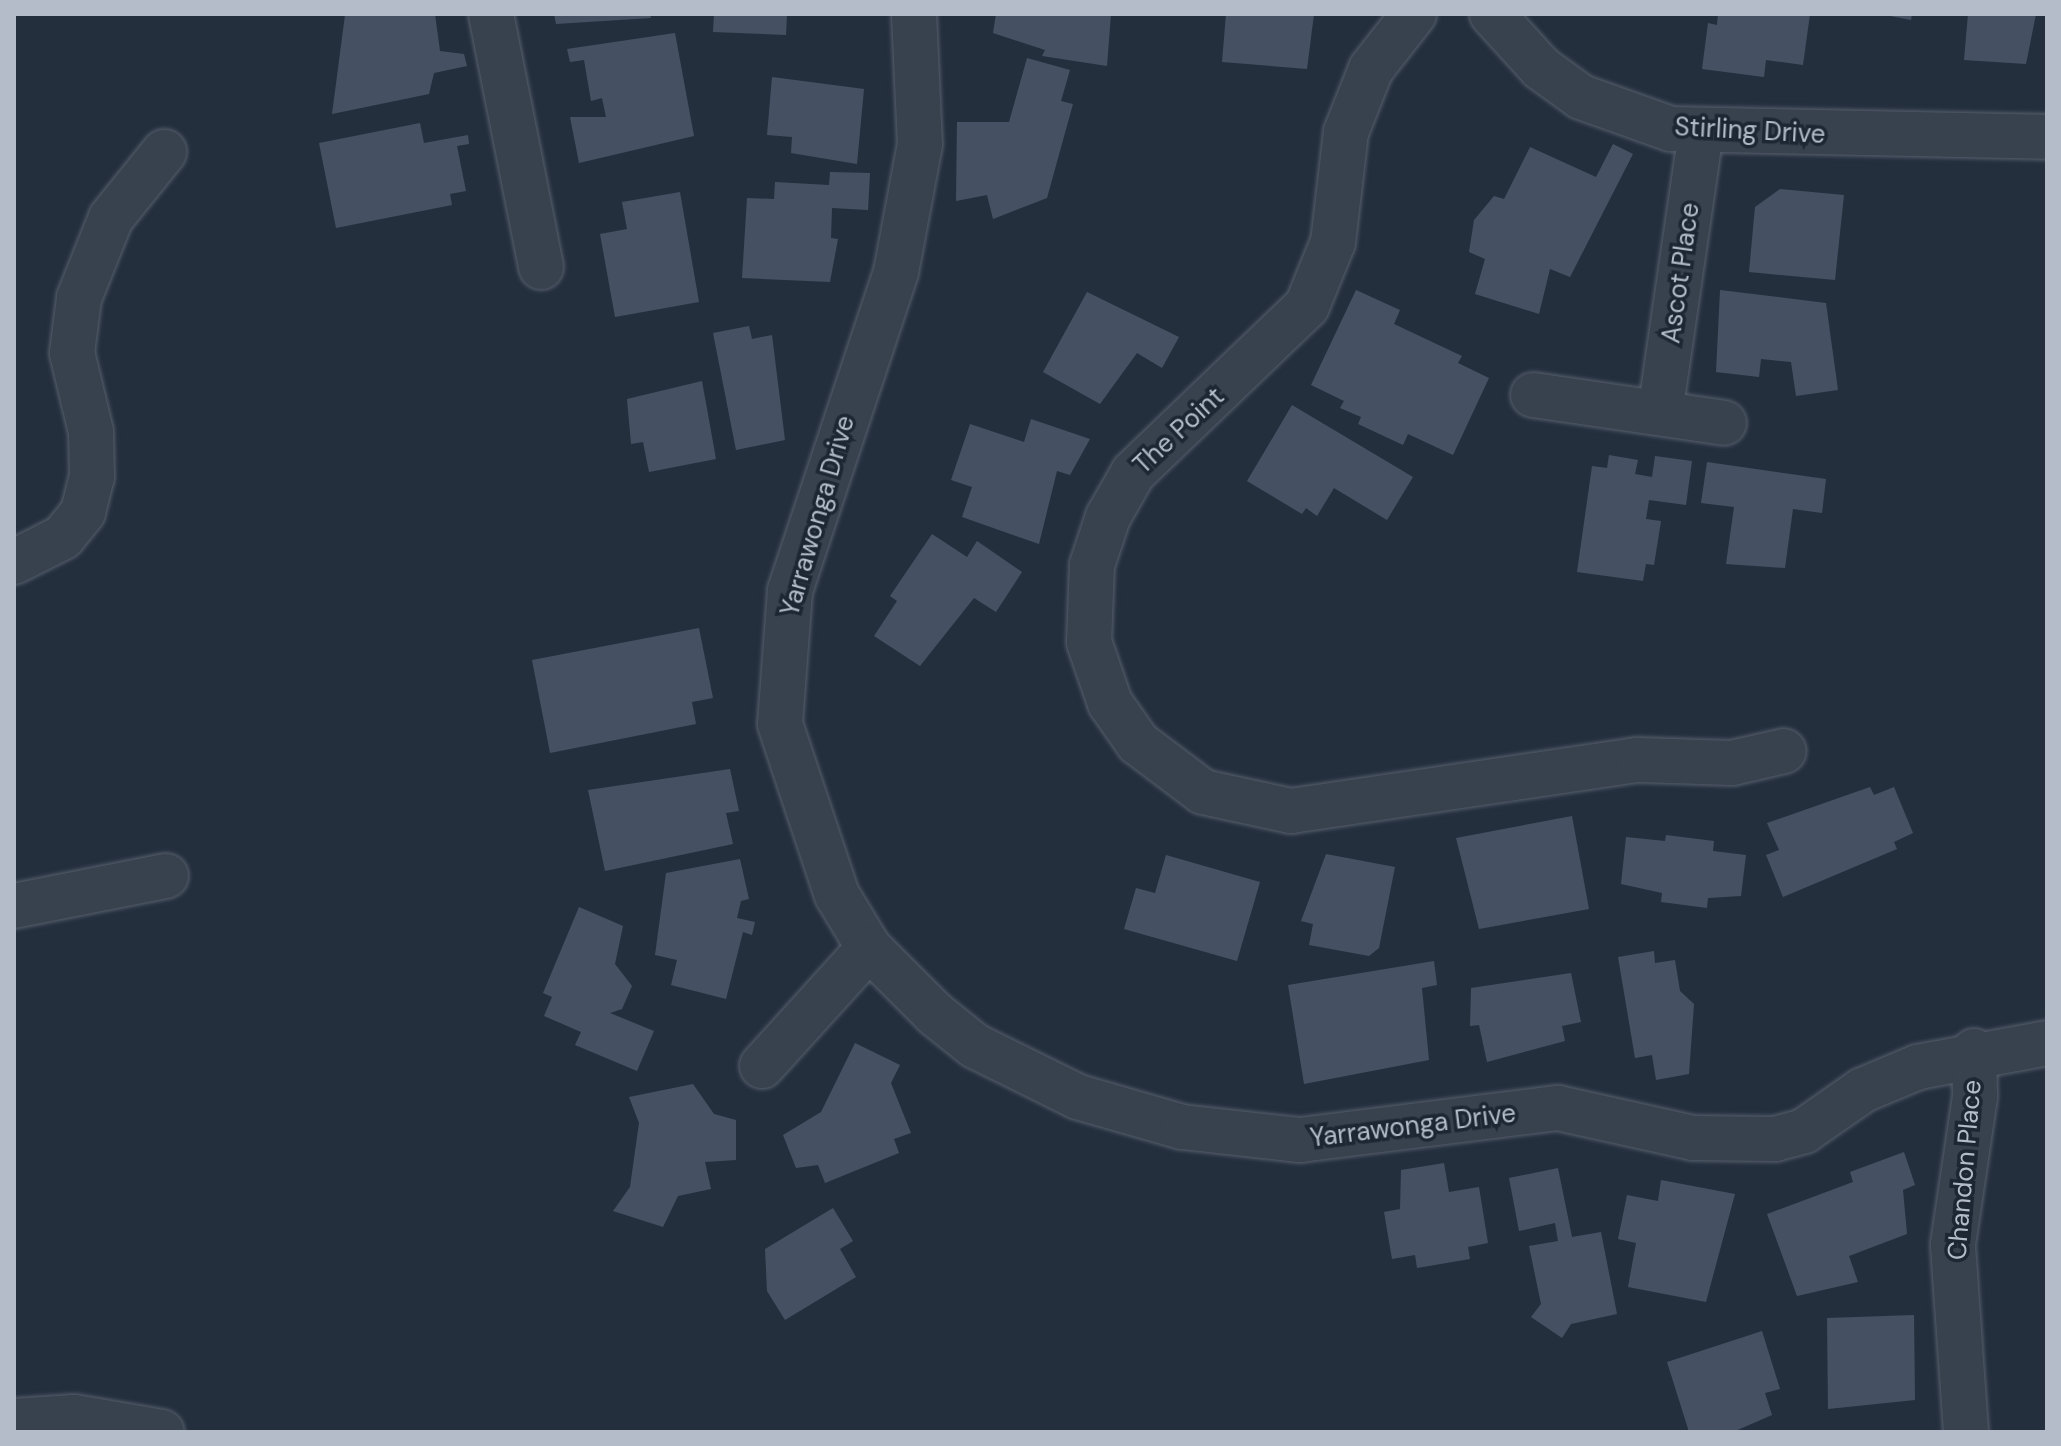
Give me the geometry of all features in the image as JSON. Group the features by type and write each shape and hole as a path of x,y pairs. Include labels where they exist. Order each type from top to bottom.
{"street":[{"path":"491,14 541,267"},
{"name":"Yarrawonga Drive","path":"914,14 920,144 896,272 803,548 781,657 780,724 794,782 837,895 869,948 965,1038 1029,1075 1131,1114 1245,1136 1338,1139 1558,1108 1693,1138 1775,1139 1804,1131 1886,1078 1974,1051 2047,1043"},
{"name":"The Point","path":"1414,14 1371,69 1346,132 1333,242 1307,306 1133,473 1108,517 1092,565 1089,642 1110,703 1138,743 1203,792 1291,811 1638,760 1687,766 1784,751"},
{"name":"Stirling Drive","path":"1492,14 1541,68 1581,97 1701,133 2047,137"},
{"name":"Ascot Place","path":"1660,413 1701,133"},
{"path":"14,562 63,537 83,512 92,477 91,432 72,353 79,298 111,218 164,152"},
{"path":"1533,395 1724,423"},
{"path":"14,906 166,876"},
{"path":"762,1066 869,948"},
{"name":"Chandon Place","path":"1966,1432 1953,1244 1975,1096 1974,1051"},
{"path":"14,1421 74,1417 162,1432"}],"building":[{"path":"435,14 440,51 464,54 467,66 434,73 429,94 332,114 345,15"},
{"path":"554,14 650,14 651,18 556,24"},
{"path":"714,14 787,14 786,35 713,32"},
{"path":"996,14 1111,14 1107,66 1042,56 1045,50 993,33"},
{"path":"1226,14 1314,14 1307,69 1222,62"},
{"path":"1718,14 1810,14 1803,65 1766,60 1764,77 1702,69 1708,23 1717,25"},
{"path":"1880,14 1912,14 1911,20"},
{"path":"1968,14 2036,14 2026,64 1964,60"},
{"path":"675,33 694,136 579,163 570,117 606,117 602,98 591,101 584,60 570,62 567,49"},
{"path":"1027,58 1070,70 1061,101 1073,104 1047,198 993,219 987,195 956,201 957,122 1009,122"},
{"path":"772,77 864,89 857,164 791,153 792,137 767,135"},
{"path":"420,123 424,143 468,135 469,144 457,146 466,191 450,194 452,205 336,228 319,143"},
{"path":"1613,144 1633,154 1570,277 1550,269 1539,314 1475,294 1485,259 1469,252 1474,220 1494,196 1504,199 1530,147 1596,177"},
{"path":"830,172 870,173 868,210 832,208 831,238 838,239 830,282 742,278 747,198 774,199 775,182 829,185"},
{"path":"1780,189 1844,195 1835,280 1749,272 1755,207"},
{"path":"680,192 699,302 615,317 600,234 627,229 622,202"},
{"path":"1356,290 1400,310 1394,324 1462,356 1458,363 1489,378 1453,455 1408,434 1403,445 1358,424 1361,417 1340,408 1344,401 1311,385"},
{"path":"1720,290 1826,303 1838,390 1796,396 1791,362 1761,359 1759,377 1716,372"},
{"path":"1087,292 1179,337 1162,368 1137,353 1100,404 1043,372"},
{"path":"749,326 752,339 772,335 785,440 736,450 713,333"},
{"path":"702,381 716,459 649,472 643,442 631,444 627,399"},
{"path":"1292,405 1413,477 1387,520 1334,488 1317,516 1306,508 1302,514 1247,481"},
{"path":"1031,419 1090,439 1070,475 1057,471 1039,544 962,517 972,487 951,480 970,424 1024,442"},
{"path":"1609,455 1638,460 1635,474 1652,477 1655,456 1692,461 1686,505 1649,500 1646,519 1661,521 1654,565 1646,564 1643,581 1577,572 1592,466 1607,468"},
{"path":"1707,462 1826,479 1822,513 1793,509 1785,568 1726,564 1734,507 1701,503"},
{"path":"932,534 967,557 977,541 1022,572 996,612 974,598 920,666 874,636 897,601 890,596"},
{"path":"699,628 713,698 692,702 696,724 550,753 532,660"},
{"path":"730,769 739,811 726,813 733,844 605,871 588,790"},
{"path":"1870,787 1874,795 1894,787 1913,833 1894,842 1897,849 1783,897 1766,855 1779,850 1767,823"},
{"path":"1572,816 1589,909 1479,929 1456,838"},
{"path":"1666,835 1714,841 1713,851 1746,855 1741,896 1708,898 1707,908 1661,902 1662,893 1621,884 1626,837 1665,841"},
{"path":"1326,854 1395,867 1379,948 1369,956 1309,945 1313,924 1301,921"},
{"path":"1166,855 1260,882 1237,961 1124,929 1136,888 1155,893"},
{"path":"740,859 749,899 741,901 737,918 755,922 752,935 743,932 726,999 671,985 677,960 655,955 666,873"},
{"path":"579,907 623,926 615,964 632,986 622,1009 610,1013 654,1031 637,1071 575,1045 581,1032 544,1016 552,997 543,993"},
{"path":"1654,951 1655,963 1675,960 1680,991 1694,1004 1689,1074 1656,1080 1652,1055 1635,1058 1618,957"},
{"path":"1434,961 1437,985 1422,988 1429,1060 1304,1084 1288,985"},
{"path":"1571,973 1581,1022 1562,1026 1565,1041 1487,1062 1479,1025 1470,1026 1471,988"},
{"path":"855,1043 900,1065 891,1083 911,1133 894,1139 899,1153 825,1183 818,1165 796,1168 783,1135 821,1112"},
{"path":"693,1084 714,1114 736,1120 736,1160 705,1162 711,1189 678,1196 663,1227 613,1211 630,1187 639,1123 629,1097"},
{"path":"1904,1152 1915,1185 1903,1190 1907,1234 1849,1256 1858,1282 1797,1296 1767,1214 1853,1182 1850,1172"},
{"path":"1444,1163 1449,1192 1479,1187 1488,1243 1468,1247 1470,1259 1417,1268 1415,1255 1392,1259 1384,1212 1400,1209 1401,1170"},
{"path":"1558,1168 1572,1237 1601,1232 1617,1314 1571,1324 1562,1338 1531,1317 1541,1304 1529,1246 1558,1241 1555,1223 1519,1231 1509,1178"},
{"path":"1661,1180 1735,1194 1706,1302 1628,1287 1636,1243 1618,1239 1627,1195 1658,1201"},
{"path":"833,1208 853,1241 840,1249 856,1277 785,1320 767,1291 765,1249"},
{"path":"1914,1315 1915,1400 1828,1409 1827,1318"},
{"path":"1762,1331 1780,1389 1765,1393 1772,1415 1733,1432 1689,1432 1667,1362"}]}
